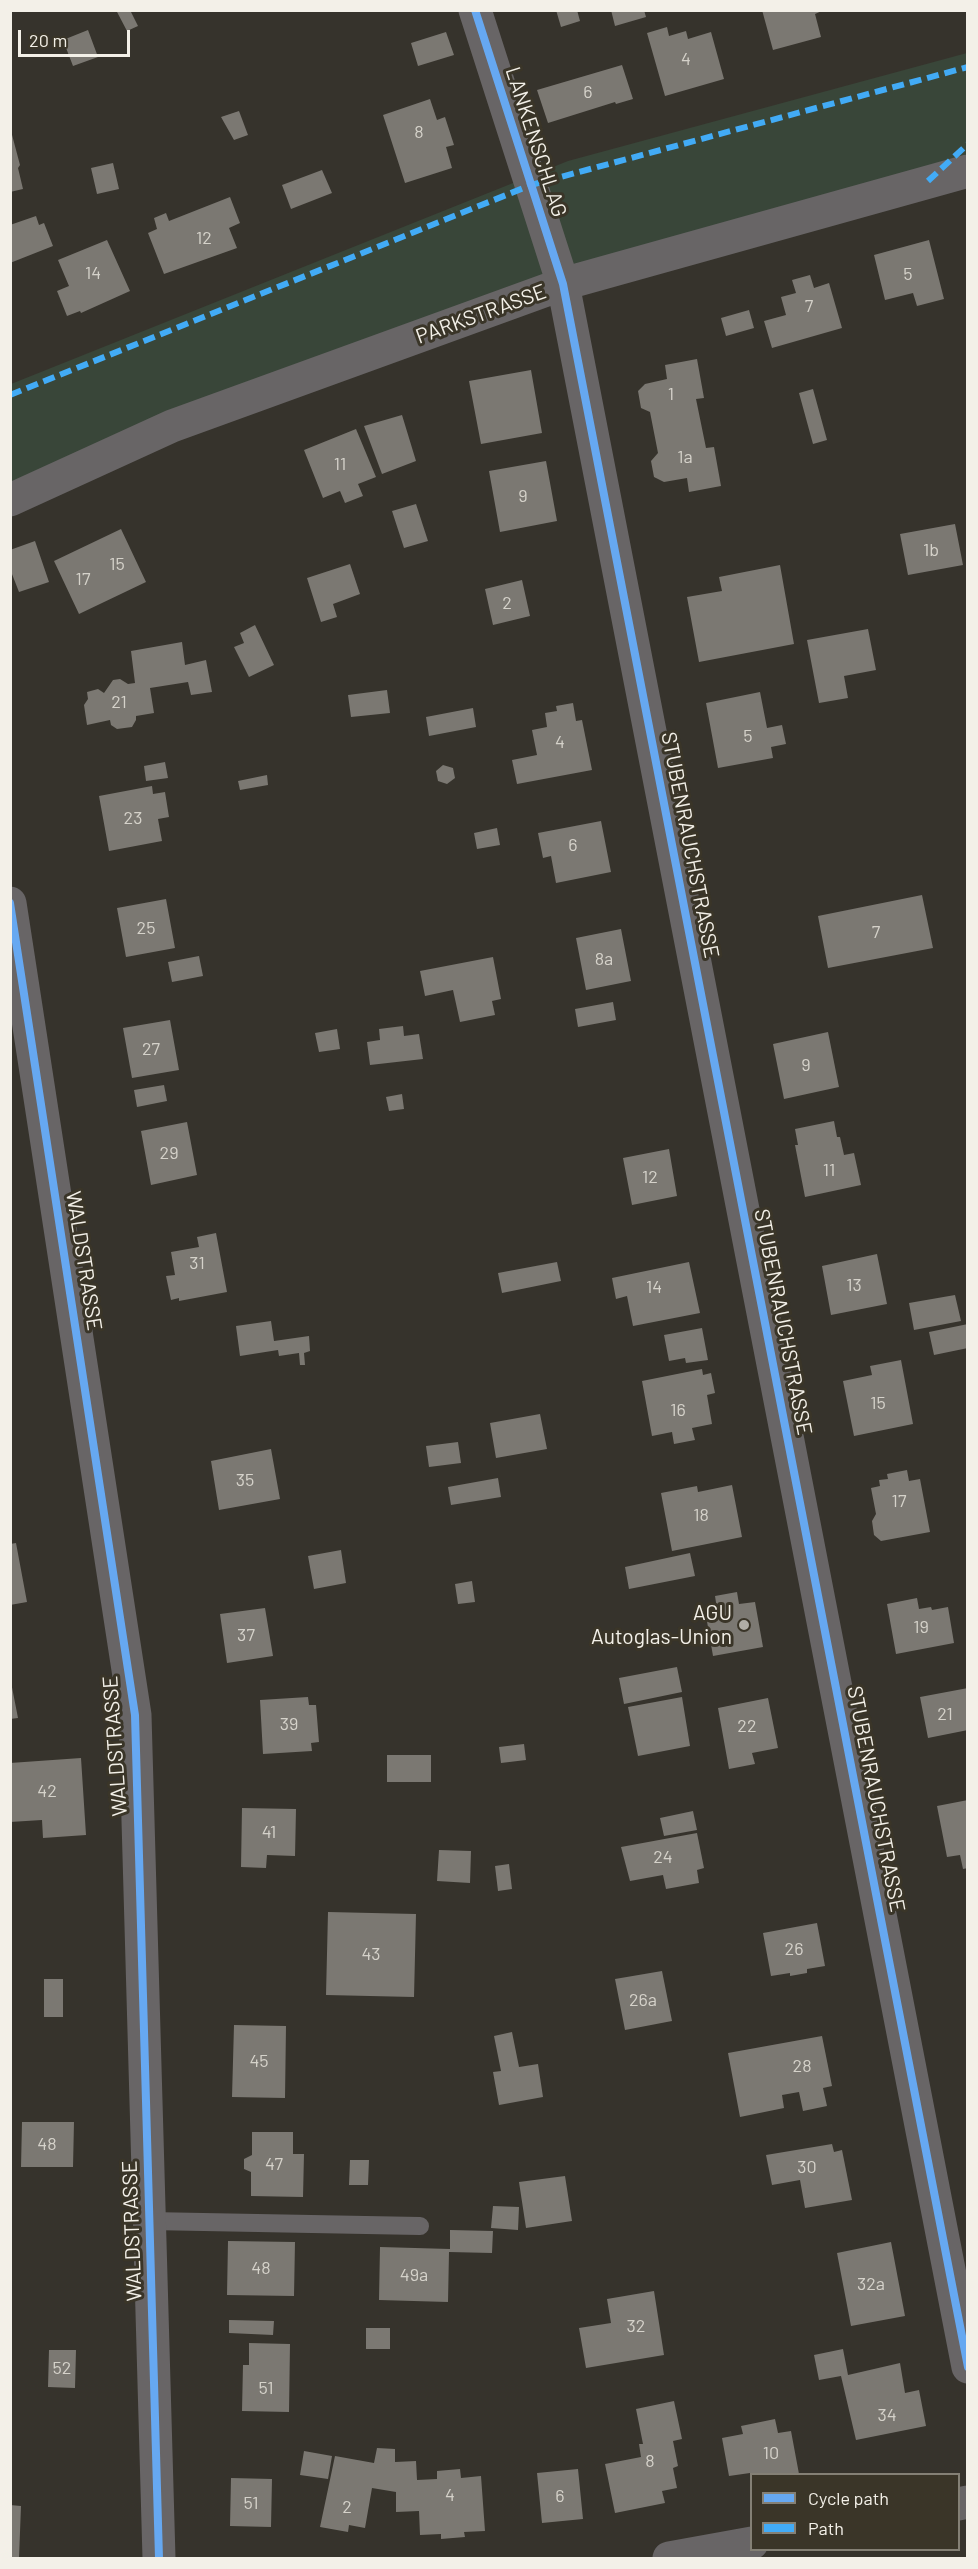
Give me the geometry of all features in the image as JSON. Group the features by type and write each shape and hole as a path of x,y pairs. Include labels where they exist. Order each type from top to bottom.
{"street":[{"name":"LANKENSCHLAG","path":"475,10 563,284"},
{"name":"PARKSTRASSE","path":"10,500 172,426 563,284 968,171"},
{"name":"STUBENRAUCHSTRASSE","path":"563,284 968,2367"},
{"name":"WALDSTRASSE","path":"10,903 135,1715 159,2559"},
{"path":"669,2559 750,2543"}],"lane":[{"path":"150,2221 420,2226"}],"green space":[{"path":"967,53 967,171 563,284 11,500 11,384 568,161"}],"building":[{"path":"116,10 130,10 138,26 127,31"},
{"path":"556,10 577,10 580,21 561,27"},
{"path":"611,10 644,10 646,17 615,26"},
{"path":"762,10 824,10 815,14 821,37 773,50"},
{"path":"667,27 669,36 686,31 688,39 711,32 724,79 665,96 647,33"},
{"path":"88,30 98,57 73,66 63,40"},
{"path":"446,32 454,55 418,66 411,43"},
{"path":"622,65 633,99 616,104 615,102 548,123 537,90"},
{"path":"430,99 437,120 445,117 454,145 446,147 452,168 405,183 383,115"},
{"path":"239,111 248,135 234,140 221,117"},
{"path":"11,131 20,165 18,168 23,189 10,192"},
{"path":"113,163 119,189 97,194 91,168"},
{"path":"322,170 332,193 291,209 282,185"},
{"path":"230,197 240,223 229,228 237,248 164,274 148,233 157,229 154,218 166,213 169,221"},
{"path":"36,216 39,225 44,223 53,246 10,263 10,225"},
{"path":"107,240 130,291 81,313 80,311 67,316 57,291 69,286 58,260"},
{"path":"929,240 944,299 917,306 913,293 885,300 874,255"},
{"path":"810,275 814,288 829,283 842,328 772,348 764,321 786,315 781,297 796,293 792,280"},
{"path":"749,310 754,328 726,336 721,318"},
{"path":"697,359 704,398 696,399 706,448 714,447 721,486 689,492 687,478 664,482 654,477 651,461 658,453 650,412 641,408 638,391 645,384 667,379 665,365"},
{"path":"531,370 542,433 481,444 469,381"},
{"path":"813,389 827,440 813,444 799,393"},
{"path":"402,415 416,461 382,474 364,426"},
{"path":"356,429 376,477 358,484 363,496 345,503 340,491 323,498 304,450"},
{"path":"546,461 557,521 500,532 489,471"},
{"path":"416,504 428,541 404,548 392,511"},
{"path":"955,524 963,565 908,575 900,534"},
{"path":"121,529 146,582 79,614 54,561"},
{"path":"35,541 49,582 19,592 10,569 10,550"},
{"path":"350,564 360,594 333,604 337,617 321,622 307,578"},
{"path":"780,565 794,644 699,662 687,597 722,591 719,577"},
{"path":"522,580 530,616 493,625 485,589"},
{"path":"255,625 274,665 249,677 234,647 244,643 240,633"},
{"path":"868,629 876,670 844,676 848,698 819,703 807,640"},
{"path":"182,642 185,665 206,660 212,692 191,695 188,682 150,688 154,713 136,716 132,727 117,729 111,725 110,720 87,725 84,705 88,699 87,692 98,689 104,693 113,680 120,679 128,684 135,683 131,651"},
{"path":"387,690 390,713 351,717 348,695"},
{"path":"760,692 767,728 782,725 786,744 771,747 773,758 718,768 706,703"},
{"path":"573,703 576,721 582,720 592,770 517,784 512,760 537,755 532,730 547,727 545,713 557,711 556,706"},
{"path":"473,708 476,727 429,736 426,717"},
{"path":"165,762 168,778 146,781 144,766"},
{"path":"443,765 453,768 455,778 447,784 438,781 436,771"},
{"path":"267,775 268,785 240,790 238,781"},
{"path":"152,786 153,794 165,792 169,817 158,819 162,841 109,851 99,796"},
{"path":"601,821 611,872 556,883 551,856 543,858 538,833"},
{"path":"497,828 500,845 477,849 474,833"},
{"path":"922,895 933,948 828,968 818,916"},
{"path":"166,899 175,948 126,957 117,908"},
{"path":"621,929 631,981 586,990 576,938"},
{"path":"199,956 203,976 172,982 168,962"},
{"path":"493,957 501,999 492,1001 495,1015 460,1022 453,990 425,996 420,971"},
{"path":"613,1002 616,1020 578,1027 575,1009"},
{"path":"170,1020 179,1070 132,1078 123,1028"},
{"path":"403,1026 404,1036 419,1034 423,1059 370,1065 367,1042 380,1040 379,1029"},
{"path":"337,1029 340,1049 319,1052 315,1033"},
{"path":"828,1032 839,1087 784,1099 773,1044"},
{"path":"164,1085 167,1101 137,1107 134,1090"},
{"path":"402,1094 404,1109 389,1111 386,1097"},
{"path":"834,1121 844,1155 854,1153 861,1185 805,1197 795,1145 798,1145 795,1129"},
{"path":"187,1122 197,1175 151,1185 141,1131"},
{"path":"669,1149 677,1196 632,1205 623,1158"},
{"path":"216,1233 227,1292 179,1301 179,1298 171,1300 166,1276 175,1275 171,1252 199,1247 197,1237"},
{"path":"877,1254 887,1304 831,1315 822,1266"},
{"path":"557,1262 561,1281 502,1293 498,1273"},
{"path":"689,1262 700,1313 633,1326 627,1296 616,1299 612,1278"},
{"path":"955,1295 961,1321 914,1330 909,1303"},
{"path":"271,1321 274,1341 309,1336 310,1351 304,1353 305,1365 300,1365 299,1353 279,1356 278,1350 240,1356 236,1326"},
{"path":"968,1324 968,1348 934,1355 929,1332"},
{"path":"702,1328 708,1360 686,1363 685,1358 669,1361 664,1335"},
{"path":"901,1360 913,1424 854,1436 843,1381 872,1375 870,1366"},
{"path":"702,1369 703,1375 711,1373 715,1393 707,1395 712,1424 692,1428 695,1440 674,1444 672,1432 652,1436 642,1381"},
{"path":"540,1414 547,1449 496,1458 490,1423"},
{"path":"458,1442 461,1463 429,1467 426,1446"},
{"path":"271,1449 280,1499 219,1510 211,1461"},
{"path":"907,1470 909,1481 920,1479 930,1532 881,1541 874,1535 872,1521 876,1514 871,1488 880,1486 879,1480 888,1479 887,1474"},
{"path":"498,1478 501,1497 451,1505 448,1487"},
{"path":"732,1485 742,1537 672,1551 661,1493 697,1486 698,1492"},
{"path":"16,1543 27,1602 10,1605 10,1544"},
{"path":"341,1550 346,1583 314,1589 308,1556"},
{"path":"690,1553 695,1576 629,1589 625,1567"},
{"path":"472,1581 475,1602 458,1604 455,1584"},
{"path":"737,1592 739,1604 755,1602 763,1647 713,1656 705,1610 717,1609 715,1596"},
{"path":"917,1598 919,1609 931,1607 932,1610 948,1607 954,1643 896,1654 887,1604"},
{"path":"265,1608 273,1656 227,1663 220,1614"},
{"path":"677,1667 682,1692 624,1704 619,1678"},
{"path":"10,1677 18,1718 10,1719"},
{"path":"968,1688 968,1730 928,1738 920,1697"},
{"path":"308,1697 309,1705 316,1705 319,1742 311,1743 312,1751 263,1754 260,1700"},
{"path":"682,1697 690,1746 638,1756 628,1707"},
{"path":"768,1698 778,1748 752,1753 755,1764 729,1769 718,1708"},
{"path":"524,1744 526,1760 501,1763 499,1747"},
{"path":"387,1755 431,1755 431,1782 387,1782"},
{"path":"81,1758 86,1835 43,1838 42,1820 10,1822 10,1763"},
{"path":"968,1800 968,1868 963,1869 960,1855 947,1857 937,1806"},
{"path":"242,1808 296,1809 295,1856 267,1855 266,1868 241,1867"},
{"path":"693,1811 697,1830 664,1836 660,1818"},
{"path":"697,1833 704,1868 697,1870 699,1883 666,1889 663,1875 630,1881 621,1847"},
{"path":"439,1850 471,1851 470,1883 437,1881"},
{"path":"509,1864 512,1889 498,1891 495,1866"},
{"path":"328,1912 416,1914 414,1997 326,1995"},
{"path":"817,1923 825,1966 807,1969 807,1973 771,1976 763,1933"},
{"path":"662,1971 672,2021 625,2030 615,1979"},
{"path":"44,1979 63,1979 63,2017 44,2017"},
{"path":"234,2025 286,2026 285,2098 232,2097"},
{"path":"512,2032 519,2067 538,2064 543,2097 499,2105 493,2072 501,2071 494,2036"},
{"path":"822,2036 832,2086 823,2088 827,2106 803,2111 799,2092 782,2095 784,2108 740,2117 728,2053"},
{"path":"22,2122 74,2122 73,2167 21,2167"},
{"path":"252,2132 293,2132 293,2154 304,2154 303,2197 251,2196 251,2172 244,2169 244,2159 252,2155"},
{"path":"832,2144 834,2152 842,2150 852,2200 805,2208 800,2180 772,2185 766,2155"},
{"path":"350,2160 369,2160 368,2185 349,2185"},
{"path":"565,2176 572,2221 526,2228 519,2182"},
{"path":"493,2206 519,2207 518,2230 491,2228"},
{"path":"450,2230 493,2231 492,2253 449,2252 448,2302 379,2300 380,2247 450,2249"},
{"path":"228,2241 295,2242 294,2296 227,2295"},
{"path":"891,2242 905,2316 851,2326 837,2253"},
{"path":"654,2291 664,2355 586,2368 579,2328 611,2323 607,2299"},
{"path":"229,2320 274,2321 273,2335 229,2333"},
{"path":"366,2328 390,2328 390,2349 366,2349"},
{"path":"249,2343 290,2344 289,2412 242,2411 243,2365 249,2365"},
{"path":"843,2349 848,2375 900,2363 905,2393 919,2390 926,2426 856,2440 841,2376 819,2380 814,2355"},
{"path":"49,2350 76,2350 75,2388 48,2387"},
{"path":"674,2401 682,2439 673,2441 678,2466 673,2468 677,2488 662,2491 665,2503 615,2513 605,2464 641,2457 639,2444 643,2444 636,2409"},
{"path":"775,2419 778,2433 791,2431 799,2473 750,2473 729,2476 722,2438 743,2434 741,2426"},
{"path":"377,2448 395,2449 395,2462 416,2461 417,2480 437,2479 437,2471 460,2469 461,2478 481,2476 485,2531 464,2532 465,2537 441,2539 441,2534 420,2535 419,2511 396,2512 396,2492 372,2488 365,2528 349,2525 348,2532 320,2527 335,2456 374,2463"},
{"path":"304,2451 332,2456 328,2479 300,2475"},
{"path":"578,2469 583,2519 542,2523 537,2473"},
{"path":"231,2478 272,2479 271,2527 230,2526"},
{"path":"10,2505 21,2506 19,2558 10,2558"}],"marked path":[{"path":"10,395 531,185 968,67"},
{"path":"928,181 968,144"}],"cycle path":[{"path":"475,10 563,284 968,2367"},
{"path":"10,903 135,1715 159,2558"}],"place":[{"name":"AGU Autoglas-Union","path":"744,1625"}]}
